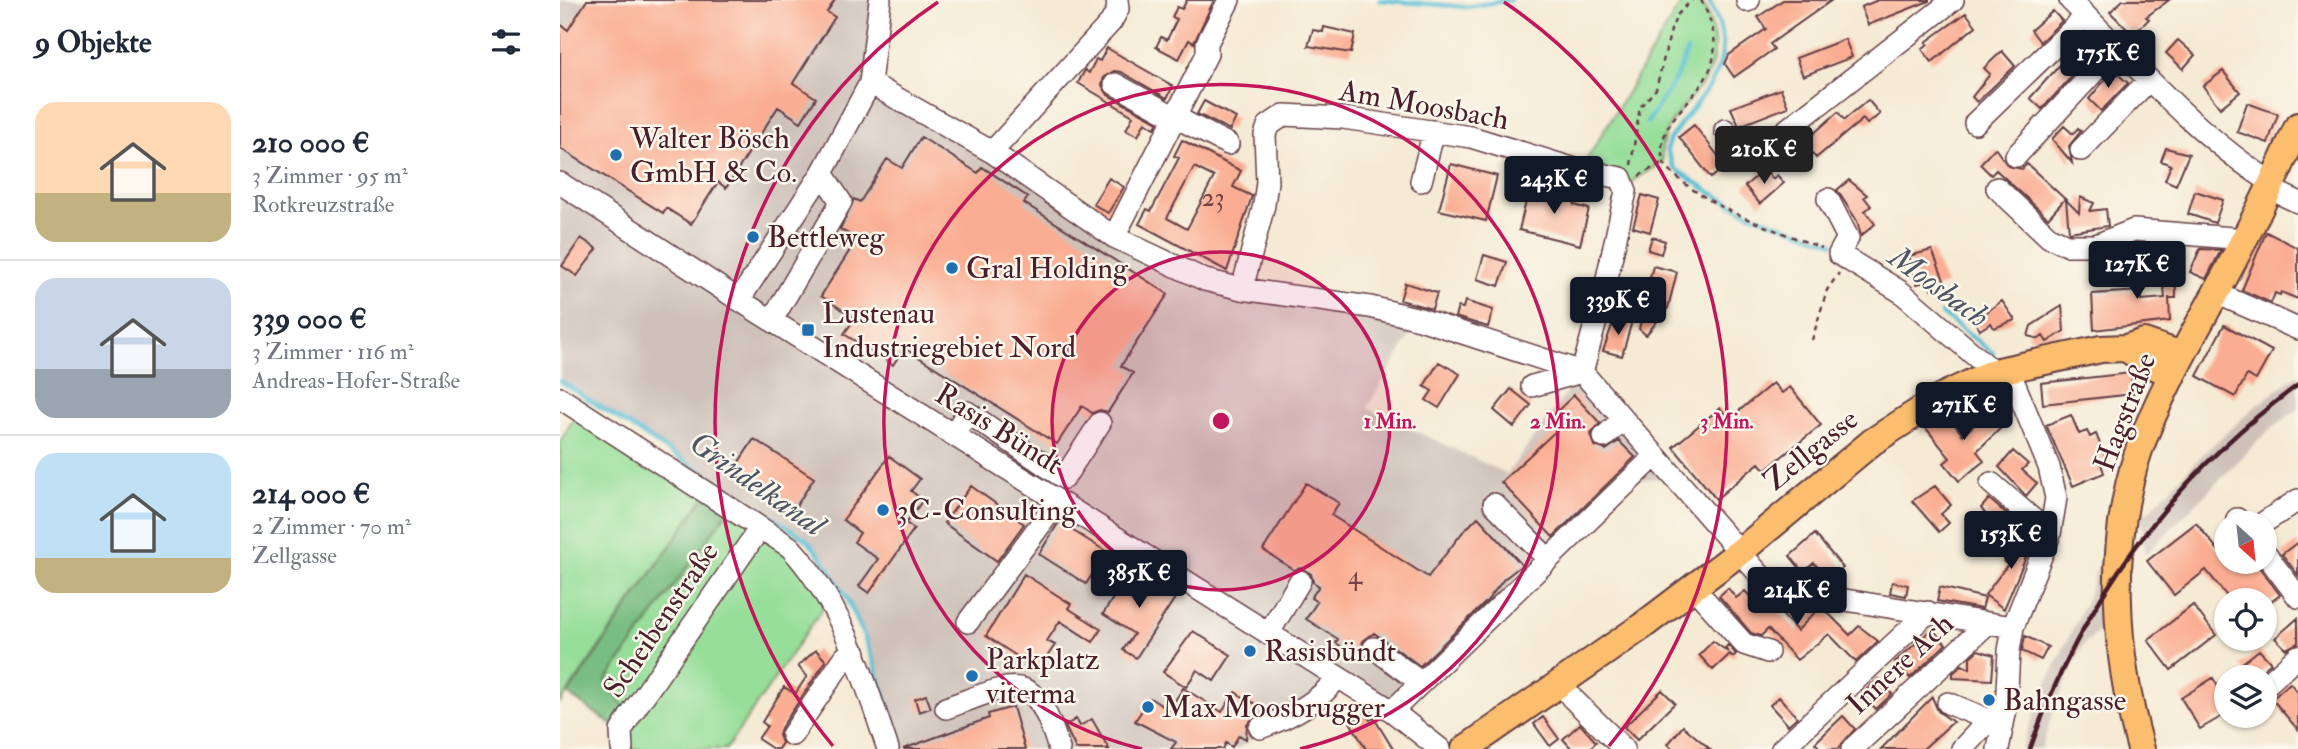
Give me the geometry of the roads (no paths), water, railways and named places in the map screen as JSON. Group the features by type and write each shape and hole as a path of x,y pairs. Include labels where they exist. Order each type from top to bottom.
{"main road":[{"name":"Hagstraße","path":"2141,749 2121,649 2118,589 2120,546 2128,494 2139,452 2177,364 2245,239 2298,126"},
{"name":"Zellgasse","path":"1471,747 1694,588 1741,551 1851,449 1908,416 2001,370 2101,349 2126,348 2148,363 2177,364"}],"street":[{"path":"739,300 822,173 870,83 880,0"},
{"path":"992,152 1111,22 1118,9 1117,0"},
{"path":"1114,237 1207,54 1207,43 1229,0"},
{"path":"1725,130 1748,160 1953,0"},
{"path":"2070,0 2149,80 2226,150 2271,186 2298,202"},
{"path":"1975,123 2086,16"},
{"path":"2016,156 2116,48"},
{"path":"2081,150 2149,80"},
{"path":"870,83 992,152 1114,237 1205,280 1242,289 1370,307 1420,319 1582,372 1655,456 1723,519 1741,551 1760,575 1777,589 2013,627"},
{"path":"1115,84 1228,144"},
{"name":"Am Moosbach","path":"1242,289 1264,205 1267,182 1265,135 1274,120 1284,116 1343,118 1471,137 1622,182 1626,191 1604,292"},
{"path":"1421,181 1434,131"},
{"path":"772,320 841,202 822,173"},
{"name":"Rasis Bündt","path":"560,183 739,300 1392,711 1440,749"},
{"path":"1997,188 2049,237 2067,245 2096,245 2134,230 2245,239"},
{"path":"1828,199 1848,238 1842,256 1901,292 2001,370 2049,467 2056,498 2050,534 2013,627 1997,714 1998,749"},
{"path":"1582,372 1604,292 1639,300"},
{"path":"2216,293 2298,329"},
{"path":"1532,386 1582,372"},
{"name":"Scheibenstraße","path":"560,398 790,547 814,573 834,606 855,653 888,749"},
{"path":"954,435 967,412 1064,478 1100,423"},
{"path":"1604,437 1622,420"},
{"path":"1392,711 1655,456"},
{"path":"1991,483 2050,534"},
{"path":"2277,514 2298,500"},
{"path":"968,622 1058,501"},
{"path":"1494,504 1548,559"},
{"name":"Scheibenstraße","path":"622,749 621,732 630,716 760,528"},
{"path":"2277,569 2298,597"},
{"path":"1268,634 1300,581"},
{"path":"1694,588 1744,644 1768,652"},
{"path":"1782,749 1928,612"},
{"name":"Innere Ach","path":"1852,749 1988,623"},
{"path":"1374,648 1420,682"},
{"path":"792,735 845,657 855,653"},
{"path":"2277,675 2298,656"},
{"path":"1260,728 1279,721 1326,692 1337,678"},
{"path":"1561,683 1572,698 1624,749"},
{"path":"946,708 999,689 1016,686 1030,690 1048,712 1059,749"},
{"path":"1948,703 1997,714"},
{"path":"1962,749 1997,714"}],"waterway":[{"name":"Moosbach","path":"1379,0 1466,7 1510,0"},
{"name":"Moosbach","path":"1708,0 1718,22 1722,41 1721,59 1706,90 1669,140 1667,150 1674,168 1750,214 1833,243"},
{"path":"1647,123 1676,78 1687,51"},
{"name":"Moosbach","path":"1941,313 1993,353"},
{"name":"Grindelkanal","path":"560,381 806,539 840,586 865,638 902,749"}],"railway":[{"path":"2030,749 2075,644 2136,546 2171,501 2210,459 2298,385"}],"place":[{"name":"Walter Bösch GmbH & Co.","path":"616,155"},
{"name":"Bettleweg","path":"753,237"},
{"name":"Gral Holding","path":"952,268"},
{"name":"Lustenau Industriegebiet Nord","path":"808,330"},
{"name":"3C-Consulting","path":"883,510"},
{"name":"Rasisbündt","path":"1250,651"},
{"name":"Parkplatz viterma","path":"972,676"},
{"name":"Bahngasse","path":"1989,700"},
{"name":"Max Moosbrugger","path":"1148,707"}]}
